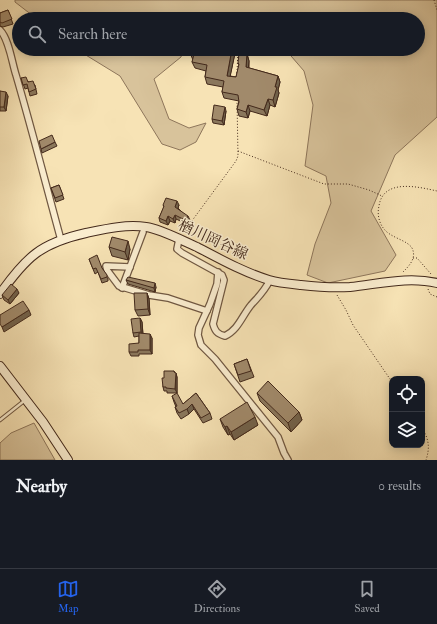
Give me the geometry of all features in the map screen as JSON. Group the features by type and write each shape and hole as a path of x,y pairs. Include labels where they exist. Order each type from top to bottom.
{"main road":[{"name":"楢川岡谷線","path":"0,294 22,265 43,248 61,240 105,229 126,226 147,227 179,239 239,268 270,280 334,288 411,280 433,282"},
{"path":"0,366 43,422 68,460"}],"street":[{"path":"0,30 8,47 61,240"},
{"path":"122,288 143,232"},
{"path":"179,239 177,249 222,275 224,280 213,324 218,334 224,336 231,333 238,326 251,306 265,291 270,280"},
{"path":"130,267 106,266 116,284 122,288 148,295 168,298 207,311"},
{"path":"218,272 217,284 207,311 198,328 198,336 201,345 215,359 278,437 288,460"}],"lane":[{"path":"0,420 26,400"}],"path":[{"path":"434,0 437,10"},
{"path":"237,73 238,56"},
{"path":"179,239 236,161 238,156 236,96"},
{"path":"238,151 324,184 348,184 383,196"},
{"path":"403,273 413,258 412,247 387,233 382,227 378,212 380,202 383,196 393,189 408,185 437,191"},
{"path":"413,258 417,258 430,272 433,282 428,289 430,294 437,297"},
{"path":"334,288 353,325 389,378"},
{"path":"425,434 428,441 429,450 426,460"}],"shaded area":[{"path":"15,0 437,0 437,117 395,155 371,211 396,255 385,271 328,283 307,275 315,244 331,203 326,176 305,166 313,105 304,71 291,56 425,56 425,12 28,12 15,2"},
{"path":"87,56 181,56 154,79 169,119 189,128 206,123 196,142 180,150 162,144 120,76"},
{"path":"34,423 55,460 0,460 0,443 11,433"}],"building":[{"path":"8,10 12,19 2,23 0,22 0,13"},
{"path":"194,56 231,56 227,76 236,77 239,64 239,56 247,56 246,67 278,76 275,87 277,87 273,100 268,99 264,110 248,105 246,112 237,109 239,102 238,95 222,92 224,81 205,77 207,65 192,62"},
{"path":"26,77 28,82 33,81 36,89 29,92 27,84 23,85 21,78"},
{"path":"0,91 6,92 4,107 0,107"},
{"path":"214,105 225,107 222,121 212,119"},
{"path":"52,135 55,142 41,149 39,141"},
{"path":"59,185 63,195 55,198 51,188"},
{"path":"166,198 177,201 175,207 188,216 185,220 175,215 173,219 168,216 166,221 159,218"},
{"path":"112,237 128,241 125,252 109,247"},
{"path":"97,255 102,268 107,275 107,277 101,279 96,268 93,269 89,259"},
{"path":"128,277 155,283 154,288 126,280"},
{"path":"11,284 17,289 8,300 2,295"},
{"path":"134,293 147,293 148,309 135,310"},
{"path":"23,301 29,310 2,327 0,324 0,315"},
{"path":"140,318 141,332 133,333 131,319"},
{"path":"139,333 150,334 150,350 129,352 129,344 139,343"},
{"path":"247,359 251,371 238,375 234,364"},
{"path":"164,371 174,371 176,373 175,389 163,387 162,378 164,378"},
{"path":"268,381 299,412 288,423 257,393"},
{"path":"177,393 183,404 196,393 210,413 201,418 192,404 187,409 179,413 175,407 177,406 172,396"},
{"path":"247,402 255,417 231,432 227,426 225,427 220,419"}]}
